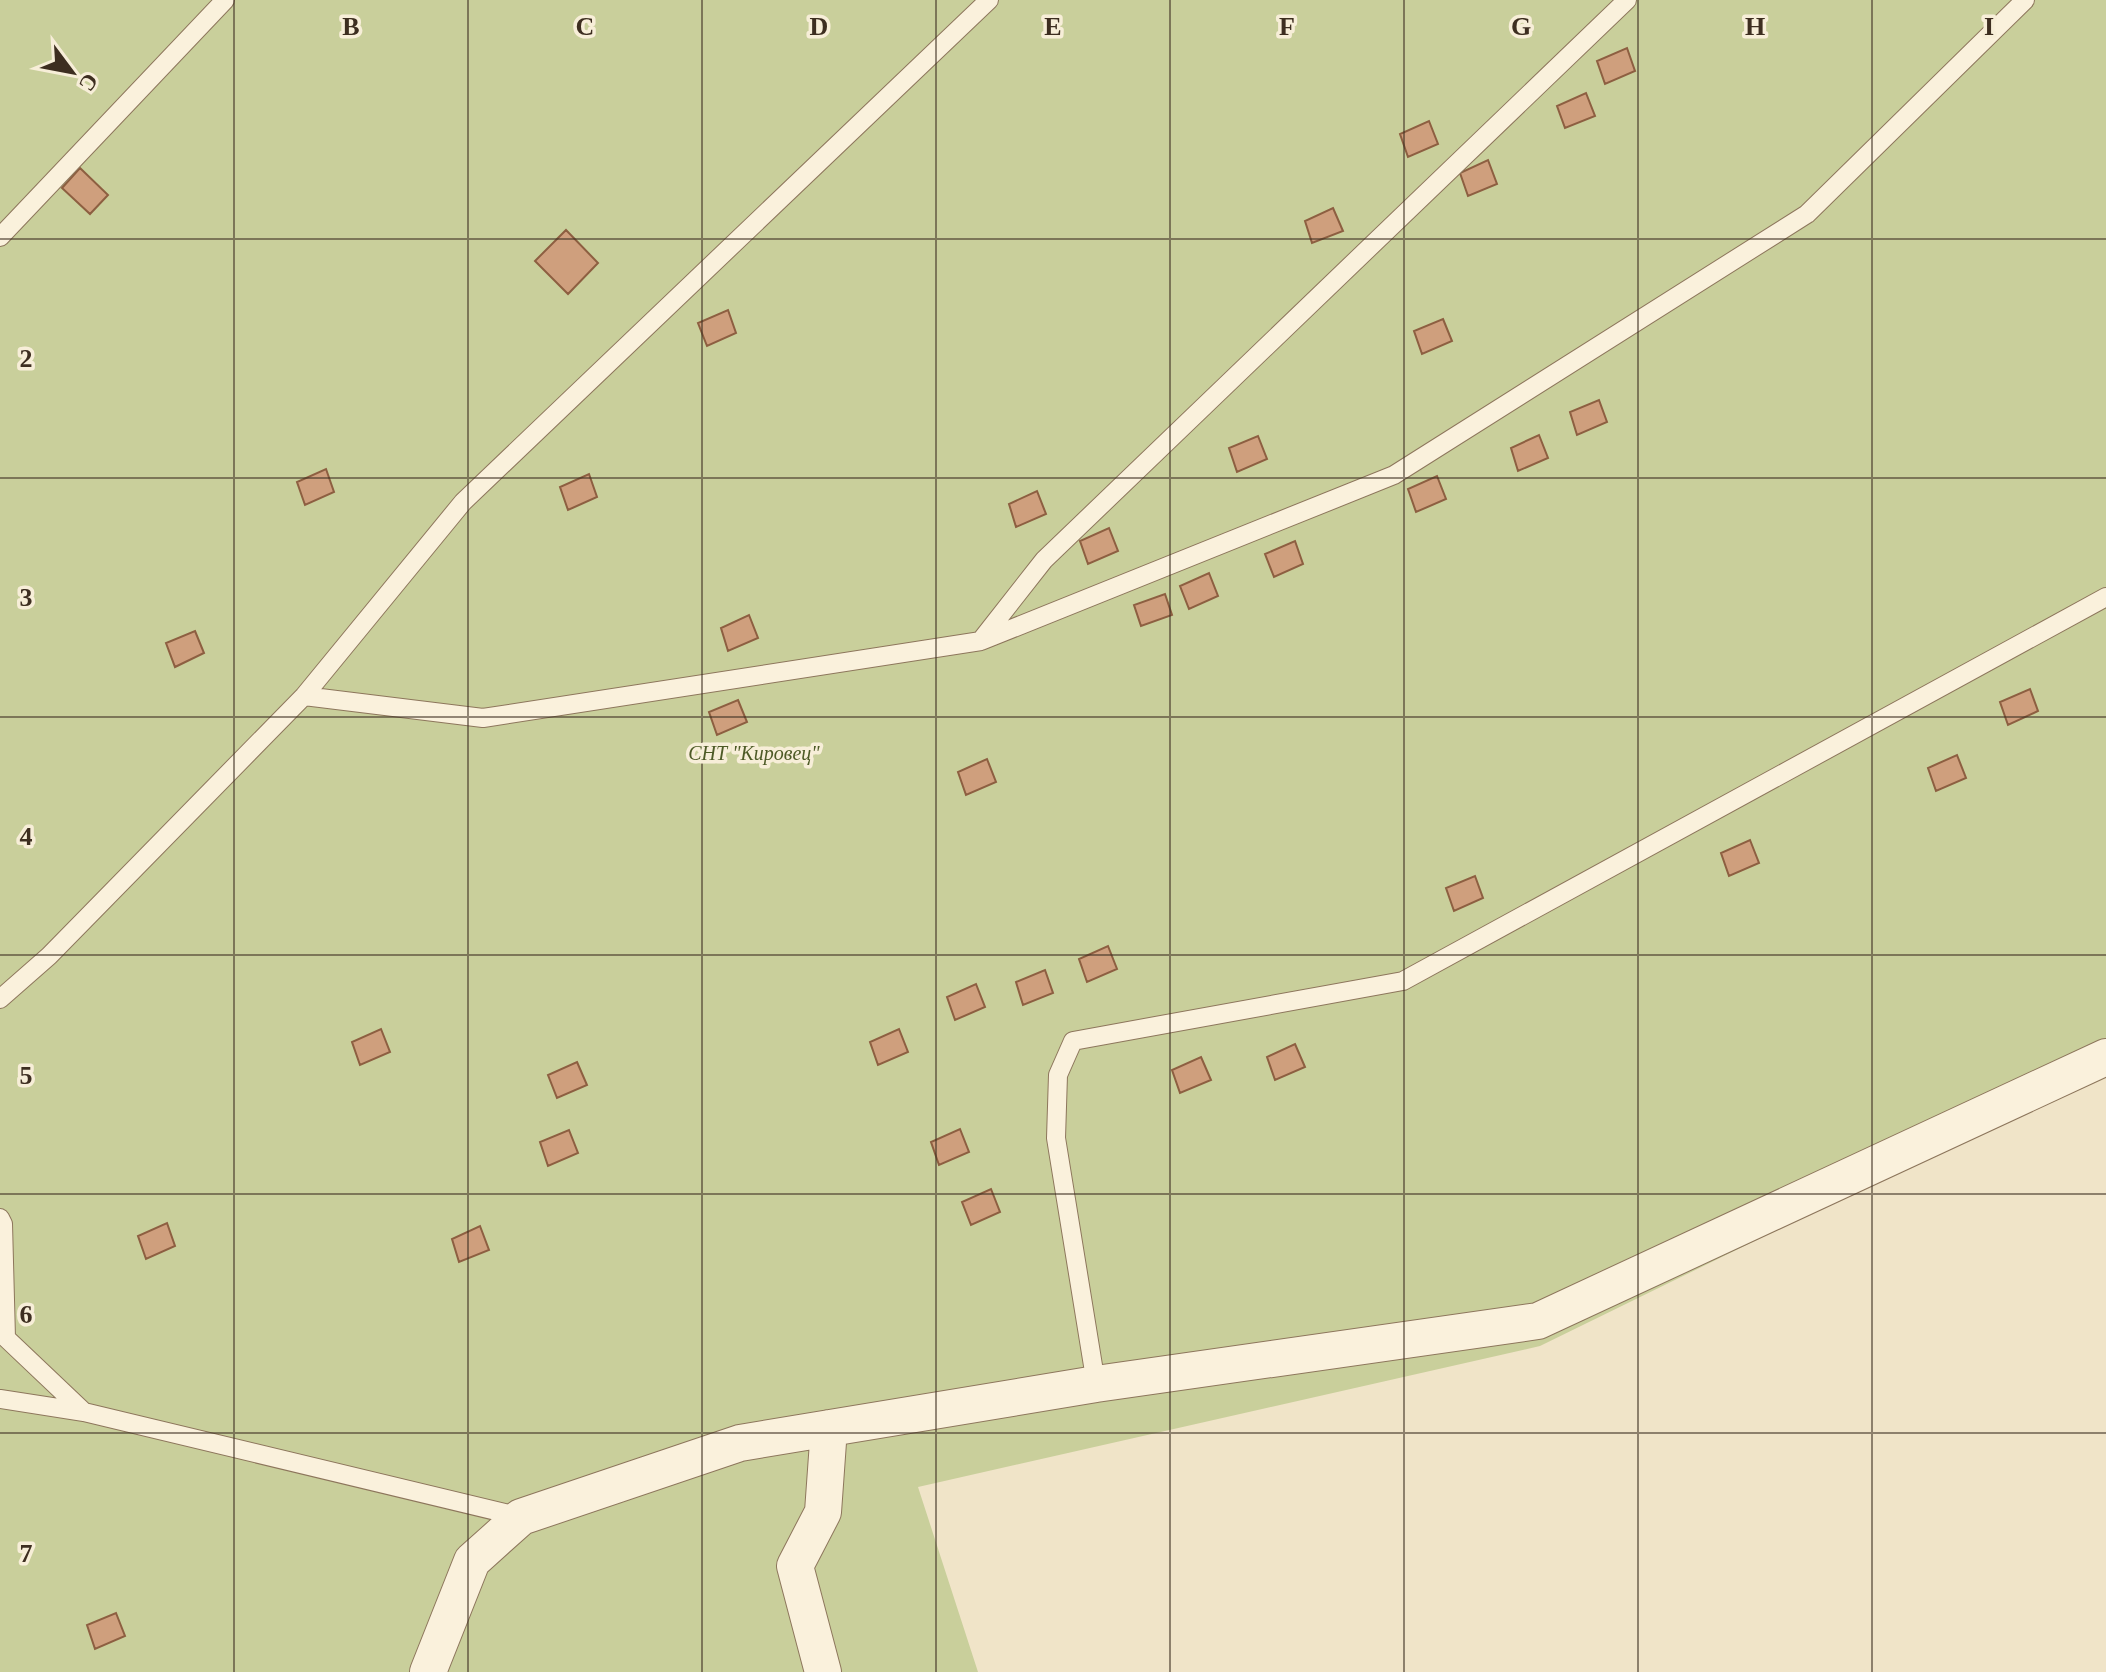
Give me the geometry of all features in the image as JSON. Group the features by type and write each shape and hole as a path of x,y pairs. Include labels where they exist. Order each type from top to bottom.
{"street":[{"path":"428,1672 472,1561 521,1517 740,1443 1096,1384 1538,1321 2106,1057"},
{"path":"823,1672 795,1566 823,1512 829,1428"}],"lane":[{"path":"0,237 225,0"},
{"path":"0,999 49,956 304,696 463,502 989,0"},
{"path":"981,641 1044,560 1627,0"},
{"path":"304,696 483,718 981,641 1394,475 1807,214 2025,0"},
{"path":"1096,1384 1056,1138 1058,1075 1073,1041 1403,981 2106,597"},
{"path":"0,1218 3,1224 6,1338 84,1412"},
{"path":"0,1399 84,1412 521,1517"}],"green space":[{"name":"СНТ \"Кировец\"","path":"0,0 2106,0 2106,1069 1540,1346 918,1487 978,1672 0,1672"}],"building":[{"path":"1627,48 1635,71 1605,84 1597,61"},
{"path":"1586,93 1595,116 1565,128 1557,106"},
{"path":"1429,121 1438,144 1408,157 1400,134"},
{"path":"1488,160 1497,184 1468,196 1460,173"},
{"path":"80,168 108,195 90,214 62,188"},
{"path":"1333,208 1343,231 1312,243 1305,221"},
{"path":"566,230 598,263 568,294 535,261"},
{"path":"728,310 736,333 707,346 698,323"},
{"path":"1443,319 1452,341 1422,354 1414,331"},
{"path":"1599,400 1607,422 1577,435 1570,412"},
{"path":"1539,435 1548,458 1518,471 1511,448"},
{"path":"1258,436 1267,459 1237,472 1229,448"},
{"path":"326,469 334,492 305,505 297,482"},
{"path":"589,474 597,497 568,510 560,487"},
{"path":"1437,476 1446,499 1416,512 1408,489"},
{"path":"1037,491 1046,514 1016,527 1009,504"},
{"path":"1109,528 1118,551 1088,564 1080,541"},
{"path":"1295,541 1303,564 1274,577 1265,554"},
{"path":"1209,573 1218,596 1189,609 1180,586"},
{"path":"1165,594 1172,615 1141,626 1134,605"},
{"path":"749,615 758,638 728,651 721,628"},
{"path":"195,631 204,653 175,667 166,643"},
{"path":"2030,689 2038,711 2008,725 2000,702"},
{"path":"738,700 747,722 717,735 709,712"},
{"path":"1957,755 1966,778 1936,791 1928,768"},
{"path":"987,759 996,782 966,795 958,772"},
{"path":"1750,840 1759,863 1729,876 1721,853"},
{"path":"1475,876 1483,898 1454,911 1446,888"},
{"path":"1108,946 1117,969 1087,982 1079,959"},
{"path":"1045,970 1053,993 1023,1005 1016,982"},
{"path":"976,984 985,1007 955,1020 947,997"},
{"path":"381,1029 390,1052 360,1065 352,1042"},
{"path":"899,1029 908,1052 878,1065 870,1042"},
{"path":"1295,1044 1305,1067 1275,1080 1267,1057"},
{"path":"1201,1057 1211,1080 1180,1093 1172,1070"},
{"path":"577,1062 587,1085 557,1098 548,1075"},
{"path":"960,1129 969,1152 939,1165 931,1142"},
{"path":"569,1130 578,1153 548,1166 540,1142"},
{"path":"991,1189 1000,1212 971,1225 962,1202"},
{"path":"167,1223 175,1246 146,1259 138,1236"},
{"path":"480,1226 489,1250 459,1262 452,1239"},
{"path":"116,1613 125,1636 95,1649 87,1625"}]}
